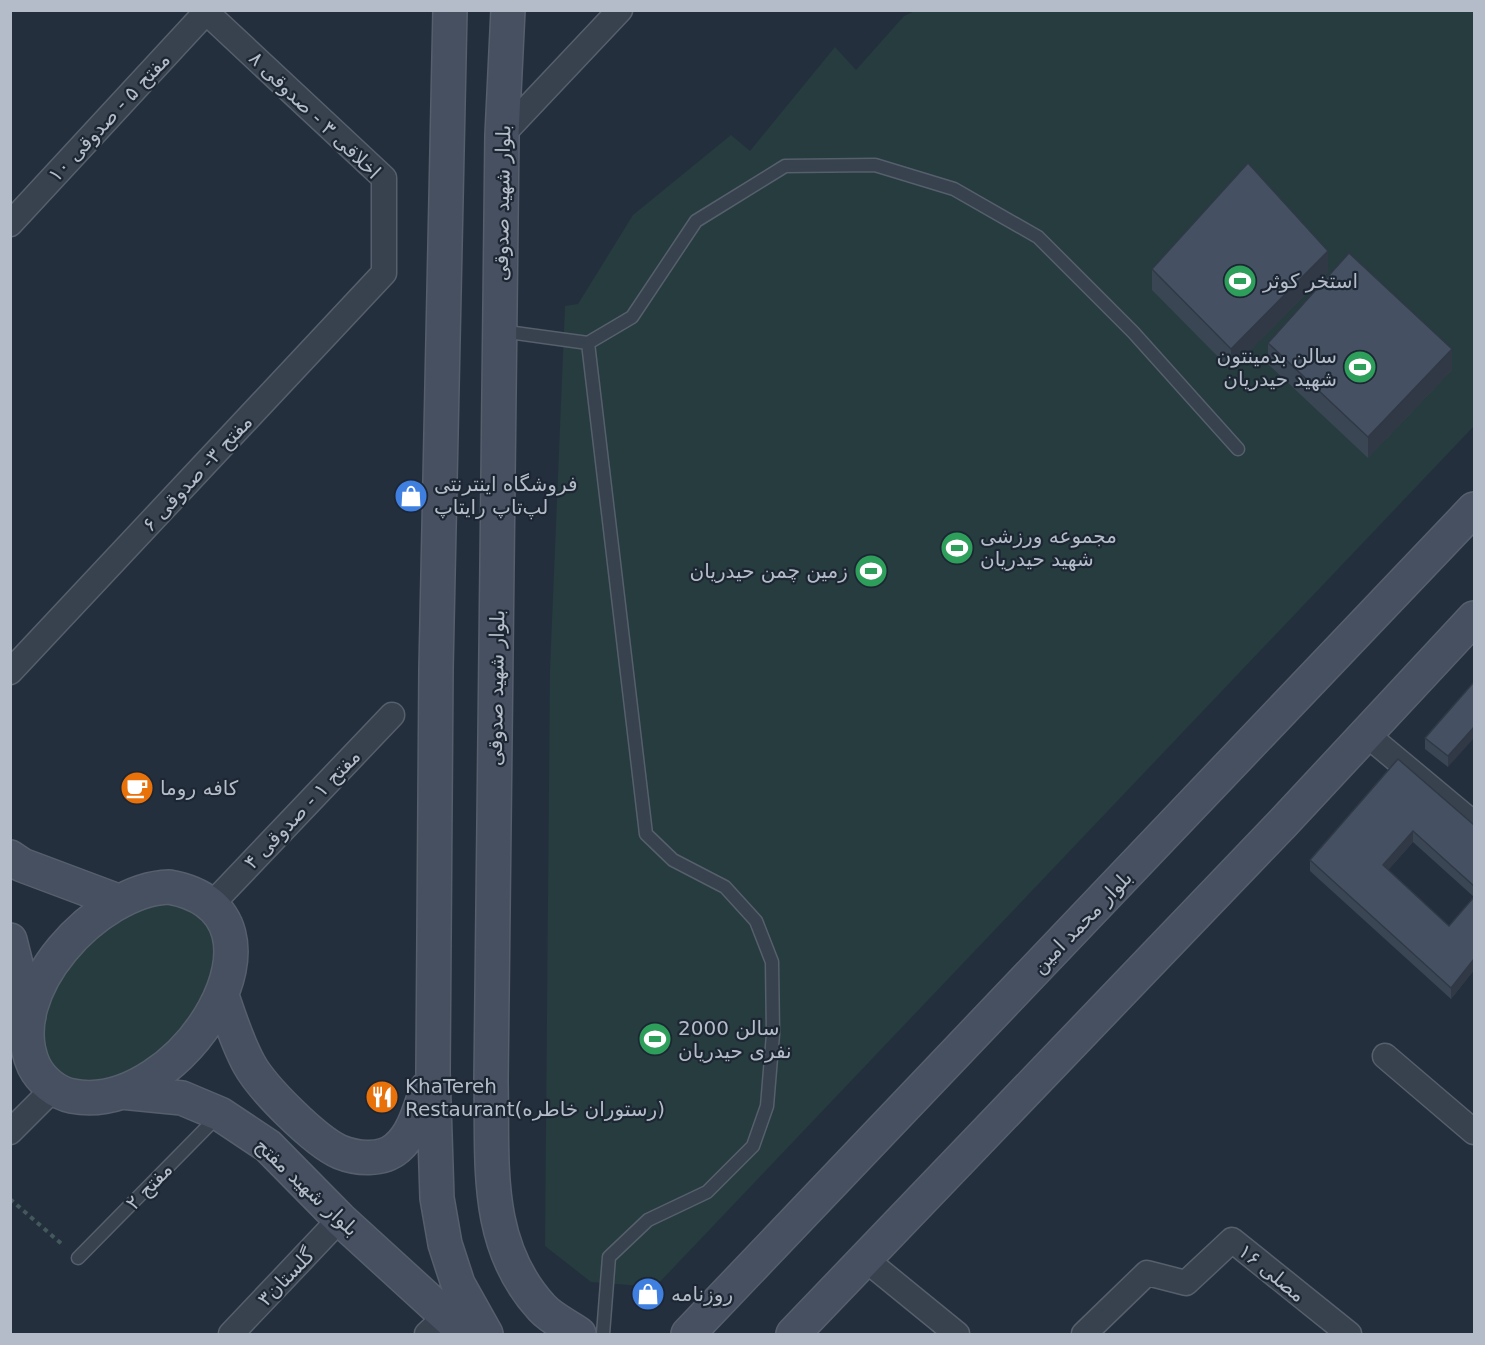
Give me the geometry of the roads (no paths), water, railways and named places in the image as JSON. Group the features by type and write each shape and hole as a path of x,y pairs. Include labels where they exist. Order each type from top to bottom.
{"main road":[{"path":"450,10 436,669 433,1072 437,1198 445,1244 459,1284 486,1335"},
{"name":"بلوار شهید صدوقی","path":"508,10 502,135 491,1082 494,1204 504,1247 519,1278 550,1322 579,1335"},
{"name":"بلوار محمد امین","path":"688,1335 1474,508"},
{"path":"793,1335 1474,618"},
{"path":"10,857 22,865 118,901"},
{"path":"170,887 186,890 212,904 227,927 232,959 222,996 202,1031 173,1062 138,1086 104,1097 70,1096 40,1079 30,1059 26,1027 35,993 45,974 84,924 118,901 152,888 170,887"},
{"path":"10,939 29,1016"},
{"path":"222,996 249,1065 269,1092 297,1119 339,1152 364,1159 396,1150 411,1130 433,1072"},
{"name":"بلوار شهید مفتح","path":"121,1092 182,1098 220,1114 268,1146 446,1328"}],"street":[{"path":"502,135 620,10"},
{"name":"مفتح ۵ - صدوقی ۱۰","path":"10,224 206,11"},
{"name":"اخلاقی ۳ - صدوقی ۸","path":"206,11 384,178 384,273"},
{"name":"مفتح ۳- صدوقی ۶","path":"10,672 384,273"},
{"name":"مفتح ۱ - صدوقی ۴","path":"212,904 392,715"},
{"path":"1366,734 1474,824"},
{"path":"1385,1056 1474,1132"},
{"path":"10,1132 54,1088"},
{"name":"گلستان۳","path":"231,1335 340,1219"},
{"name":"مصلی ۱۶","path":"1084,1335 1147,1274 1186,1283 1232,1240 1349,1335"},
{"path":"865,1259 947,1332"}],"lane":[{"path":"500,331 588,343 632,317 696,221 785,166 875,165 954,189 1038,237 1133,332 1238,449"},
{"path":"588,343 646,834 673,860 725,887 756,921 772,962 773,1034 767,1106 753,1146 707,1192 648,1220 609,1257 603,1335"},
{"name":"مفتح ۲","path":"78,1258 220,1114"}],"place":[{"name":"استخر کوثر","path":"1240,281"},
{"name":"سالن بدمینتون شهید حیدریان","path":"1360,367"},
{"name":"فروشگاه اینترنتی لپ‌تاپ رایتاپ","path":"411,496"},
{"name":"مجموعه ورزشی شهید حیدریان","path":"957,548"},
{"name":"زمین چمن حیدریان","path":"871,571"},
{"name":"کافه روما","path":"137,788"},
{"name":"سالن 2000 نفری حیدریان","path":"655,1039"},
{"name":"KhaTereh Restaurant(رستوران خاطره)","path":"382,1097"},
{"name":"روزنامه","path":"648,1294"}]}
